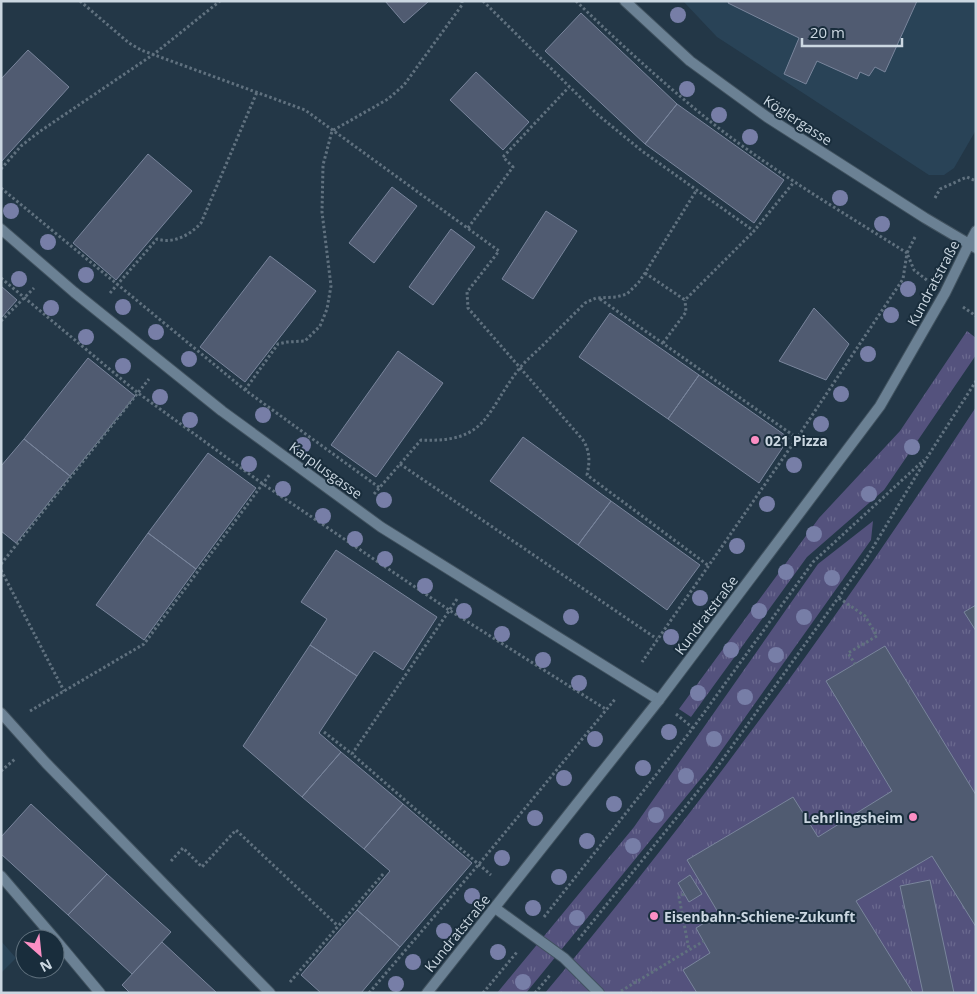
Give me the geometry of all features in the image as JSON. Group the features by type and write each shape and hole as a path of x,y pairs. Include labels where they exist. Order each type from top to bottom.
{"street":[{"name":"Köglergasse","path":"625,1 690,61 760,112 972,246"},
{"name":"Karplusgasse","path":"1,229 162,364 222,411 358,511 468,582 659,700"},
{"name":"Kundratstraße","path":"427,993 659,700 880,406 972,246 976,231"},
{"path":"1,713 46,763 270,993"},
{"path":"1,876 46,929"},
{"path":"495,908 564,958 599,993"},
{"path":"65,951 100,993"}],"path":[{"path":"80,1 128,43 141,50 305,110 499,251 467,292 468,308 583,440 587,447 590,462 587,475 709,566"},
{"path":"1,169 21,146 39,132 154,54 220,1"},
{"path":"245,390 278,344 305,341 320,326 328,309 331,286 322,212 323,166 332,130 388,99 404,85 462,5 462,1"},
{"path":"483,1 598,115 642,151 754,231"},
{"path":"370,993 607,710 629,681 797,438 903,279 907,253 794,182 707,119 635,58 576,1"},
{"path":"468,228 513,167 503,157 570,87"},
{"path":"96,310 157,239 164,242 183,237 193,232 201,223 256,92"},
{"path":"925,218 940,189 967,177 976,181"},
{"path":"664,343 686,312 685,300 754,231 794,182"},
{"path":"1,188 117,286 245,390 380,488"},
{"path":"358,511 421,440 452,439 467,434 479,427 487,419 520,368 585,303 600,298 627,294 639,282 696,191"},
{"path":"1,321 50,271"},
{"path":"645,273 685,300"},
{"path":"1,278 138,393 263,484 449,610 607,710"},
{"path":"600,298 797,438"},
{"path":"1,564 162,364"},
{"path":"535,993 715,770 839,598 866,559 976,381"},
{"path":"10,723 144,644 283,456"},
{"path":"483,993 531,935 693,728 813,562 928,456"},
{"path":"400,464 658,640"},
{"path":"1,570 64,691"},
{"path":"352,754 468,582"},
{"path":"839,598 865,616 877,636 848,653 855,664"},
{"path":"324,732 352,754 508,891"},
{"path":"157,876 183,848 202,867 236,830 338,926"},
{"path":"287,985 384,872"},
{"path":"684,894 678,897 689,950"},
{"path":"619,992 704,942"}],"shaded area":[{"path":"683,1 976,1 976,130 954,168 944,175 929,175 717,37"},
{"path":"1,941 15,959 1,973"}],"green space":[{"path":"967,331 976,338 976,355 884,490 807,557 691,717 679,709 819,518 900,431"},
{"path":"976,407 976,993 545,993 660,852 770,706 875,558"},
{"path":"873,521 871,540 707,771 526,993 497,993 634,827 818,564"}],"building":[{"path":"385,1 429,1 404,23"},
{"path":"729,1 917,1 885,72 875,67 869,76 860,72 857,79 817,61 806,84 784,74 799,38 728,3"},
{"path":"581,13 677,104 645,144 545,51"},
{"path":"28,50 69,87 1,162 1,79"},
{"path":"476,72 529,122 503,150 450,100"},
{"path":"677,104 784,180 754,223 645,144"},
{"path":"148,154 192,191 116,280 73,243"},
{"path":"392,187 417,206 374,263 349,243"},
{"path":"546,211 577,231 533,299 502,279"},
{"path":"451,229 475,247 433,305 409,287"},
{"path":"270,256 316,291 245,382 200,347"},
{"path":"1,286 17,300 1,318"},
{"path":"814,308 849,344 826,380 779,361"},
{"path":"610,313 699,375 668,419 579,357"},
{"path":"398,351 443,383 376,477 331,445"},
{"path":"88,358 135,396 70,476 24,439"},
{"path":"699,375 789,438 759,483 668,419"},
{"path":"523,437 611,501 578,545 490,481"},
{"path":"24,439 70,476 16,543 1,531 1,466"},
{"path":"208,453 256,488 196,569 148,533"},
{"path":"611,501 700,565 667,610 578,545"},
{"path":"148,533 196,569 144,640 96,605"},
{"path":"336,550 437,617 403,670 374,651 357,676 310,645 327,619 301,602"},
{"path":"976,605 976,631 964,612"},
{"path":"310,645 357,676 319,733 341,752 302,797 243,746"},
{"name":"Lehrlingsheim","path":"885,646 976,795 976,927 932,856 856,901 913,993 697,993 683,970 710,953 696,928 719,914 687,860 793,797 818,837 892,791 826,681"},
{"path":"341,752 403,804 364,849 302,797"},
{"path":"31,804 107,874 68,915 1,854 1,837"},
{"path":"403,804 472,863 400,947 357,910 390,871 364,849"},
{"path":"107,874 171,932 132,974 68,915"},
{"path":"690,875 702,894 689,902 678,883"},
{"path":"930,880 954,993 923,993 900,886"},
{"path":"357,910 400,947 361,993 321,993 301,975"},
{"path":"162,942 217,993 130,993 122,985"}],"place":[{"name":"021 Pizza","path":"755,440"},
{"name":"Lehrlingsheim","path":"913,817"},
{"name":"Eisenbahn-Schiene-Zukunft","path":"654,916"}]}
